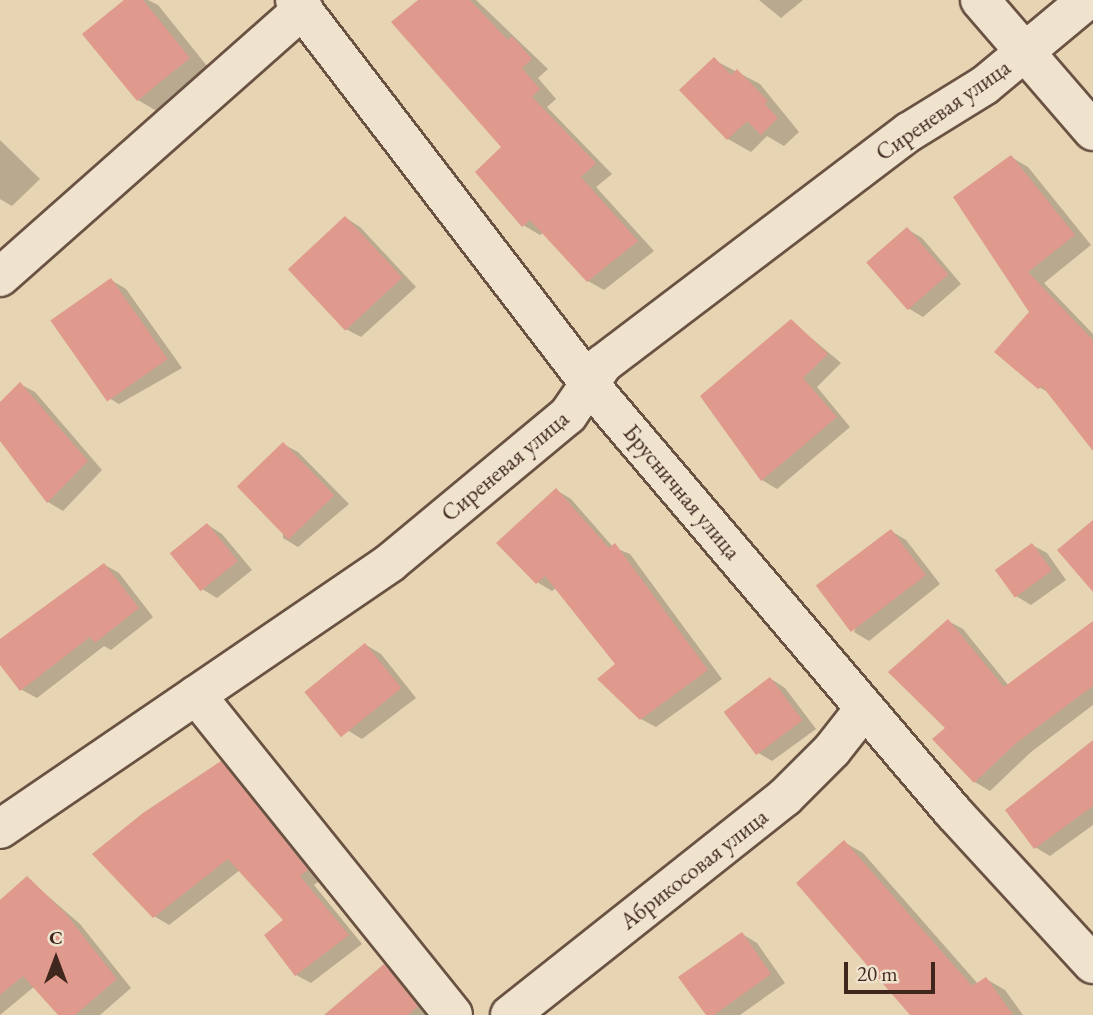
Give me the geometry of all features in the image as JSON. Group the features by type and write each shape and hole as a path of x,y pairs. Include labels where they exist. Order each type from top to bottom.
{"street":[{"path":"981,0 1093,131"},
{"name":"Сиреневая улица","path":"0,829 391,562 568,415 603,364 909,132 985,85 1087,0"},
{"path":"0,277 299,4"},
{"name":"Брусничная улица","path":"299,4 590,385 865,708 1093,964"},
{"path":"197,695 453,1015"},
{"name":"Абрикосовая улица","path":"510,1015 785,797 832,750 865,708"}],"building":[{"path":"124,0 143,0 190,58 137,101 82,34"},
{"path":"418,0 470,0 508,40 512,36 532,59 522,68 540,89 532,97 596,163 581,177 638,241 587,282 530,220 522,227 475,172 501,147 391,22"},
{"path":"714,57 731,75 737,69 768,101 765,104 778,118 761,135 747,121 727,140 679,90"},
{"path":"1011,155 1075,235 1028,272 1093,340 1093,451 1042,386 1038,389 994,352 1029,312 953,197"},
{"path":"345,216 402,277 345,331 288,269"},
{"path":"907,227 948,275 908,310 866,262"},
{"path":"111,278 168,359 107,402 50,320"},
{"path":"791,319 828,354 803,378 837,417 761,481 700,396"},
{"path":"20,382 88,461 47,503 0,441 0,402"},
{"path":"283,442 334,495 288,540 237,486"},
{"path":"556,488 609,548 615,543 708,670 640,720 597,679 615,664 545,576 536,584 496,543"},
{"path":"1093,520 1093,592 1057,550"},
{"path":"207,523 238,561 201,591 170,553"},
{"path":"891,529 926,575 851,632 816,586"},
{"path":"1032,543 1052,571 1015,598 995,570"},
{"path":"104,563 139,608 95,643 90,637 20,691 0,665 0,639"},
{"path":"948,619 1004,687 1093,621 1093,686 1015,744 974,783 932,739 945,728 888,672"},
{"path":"365,643 402,688 341,737 304,692"},
{"path":"770,677 802,720 756,755 724,712"},
{"path":"1093,740 1093,806 1034,849 1005,810"},
{"path":"221,761 308,870 300,876 349,935 295,976 264,935 283,920 228,859 153,918 92,854 143,813"},
{"path":"844,840 972,986 986,977 1013,1015 910,1015 796,883"},
{"path":"27,876 66,914 117,979 75,1015 58,1015 23,976 0,995 0,900"},
{"path":"742,932 771,974 714,1015 706,1015 678,977"},
{"path":"384,964 418,1006 408,1015 324,1015"}]}
